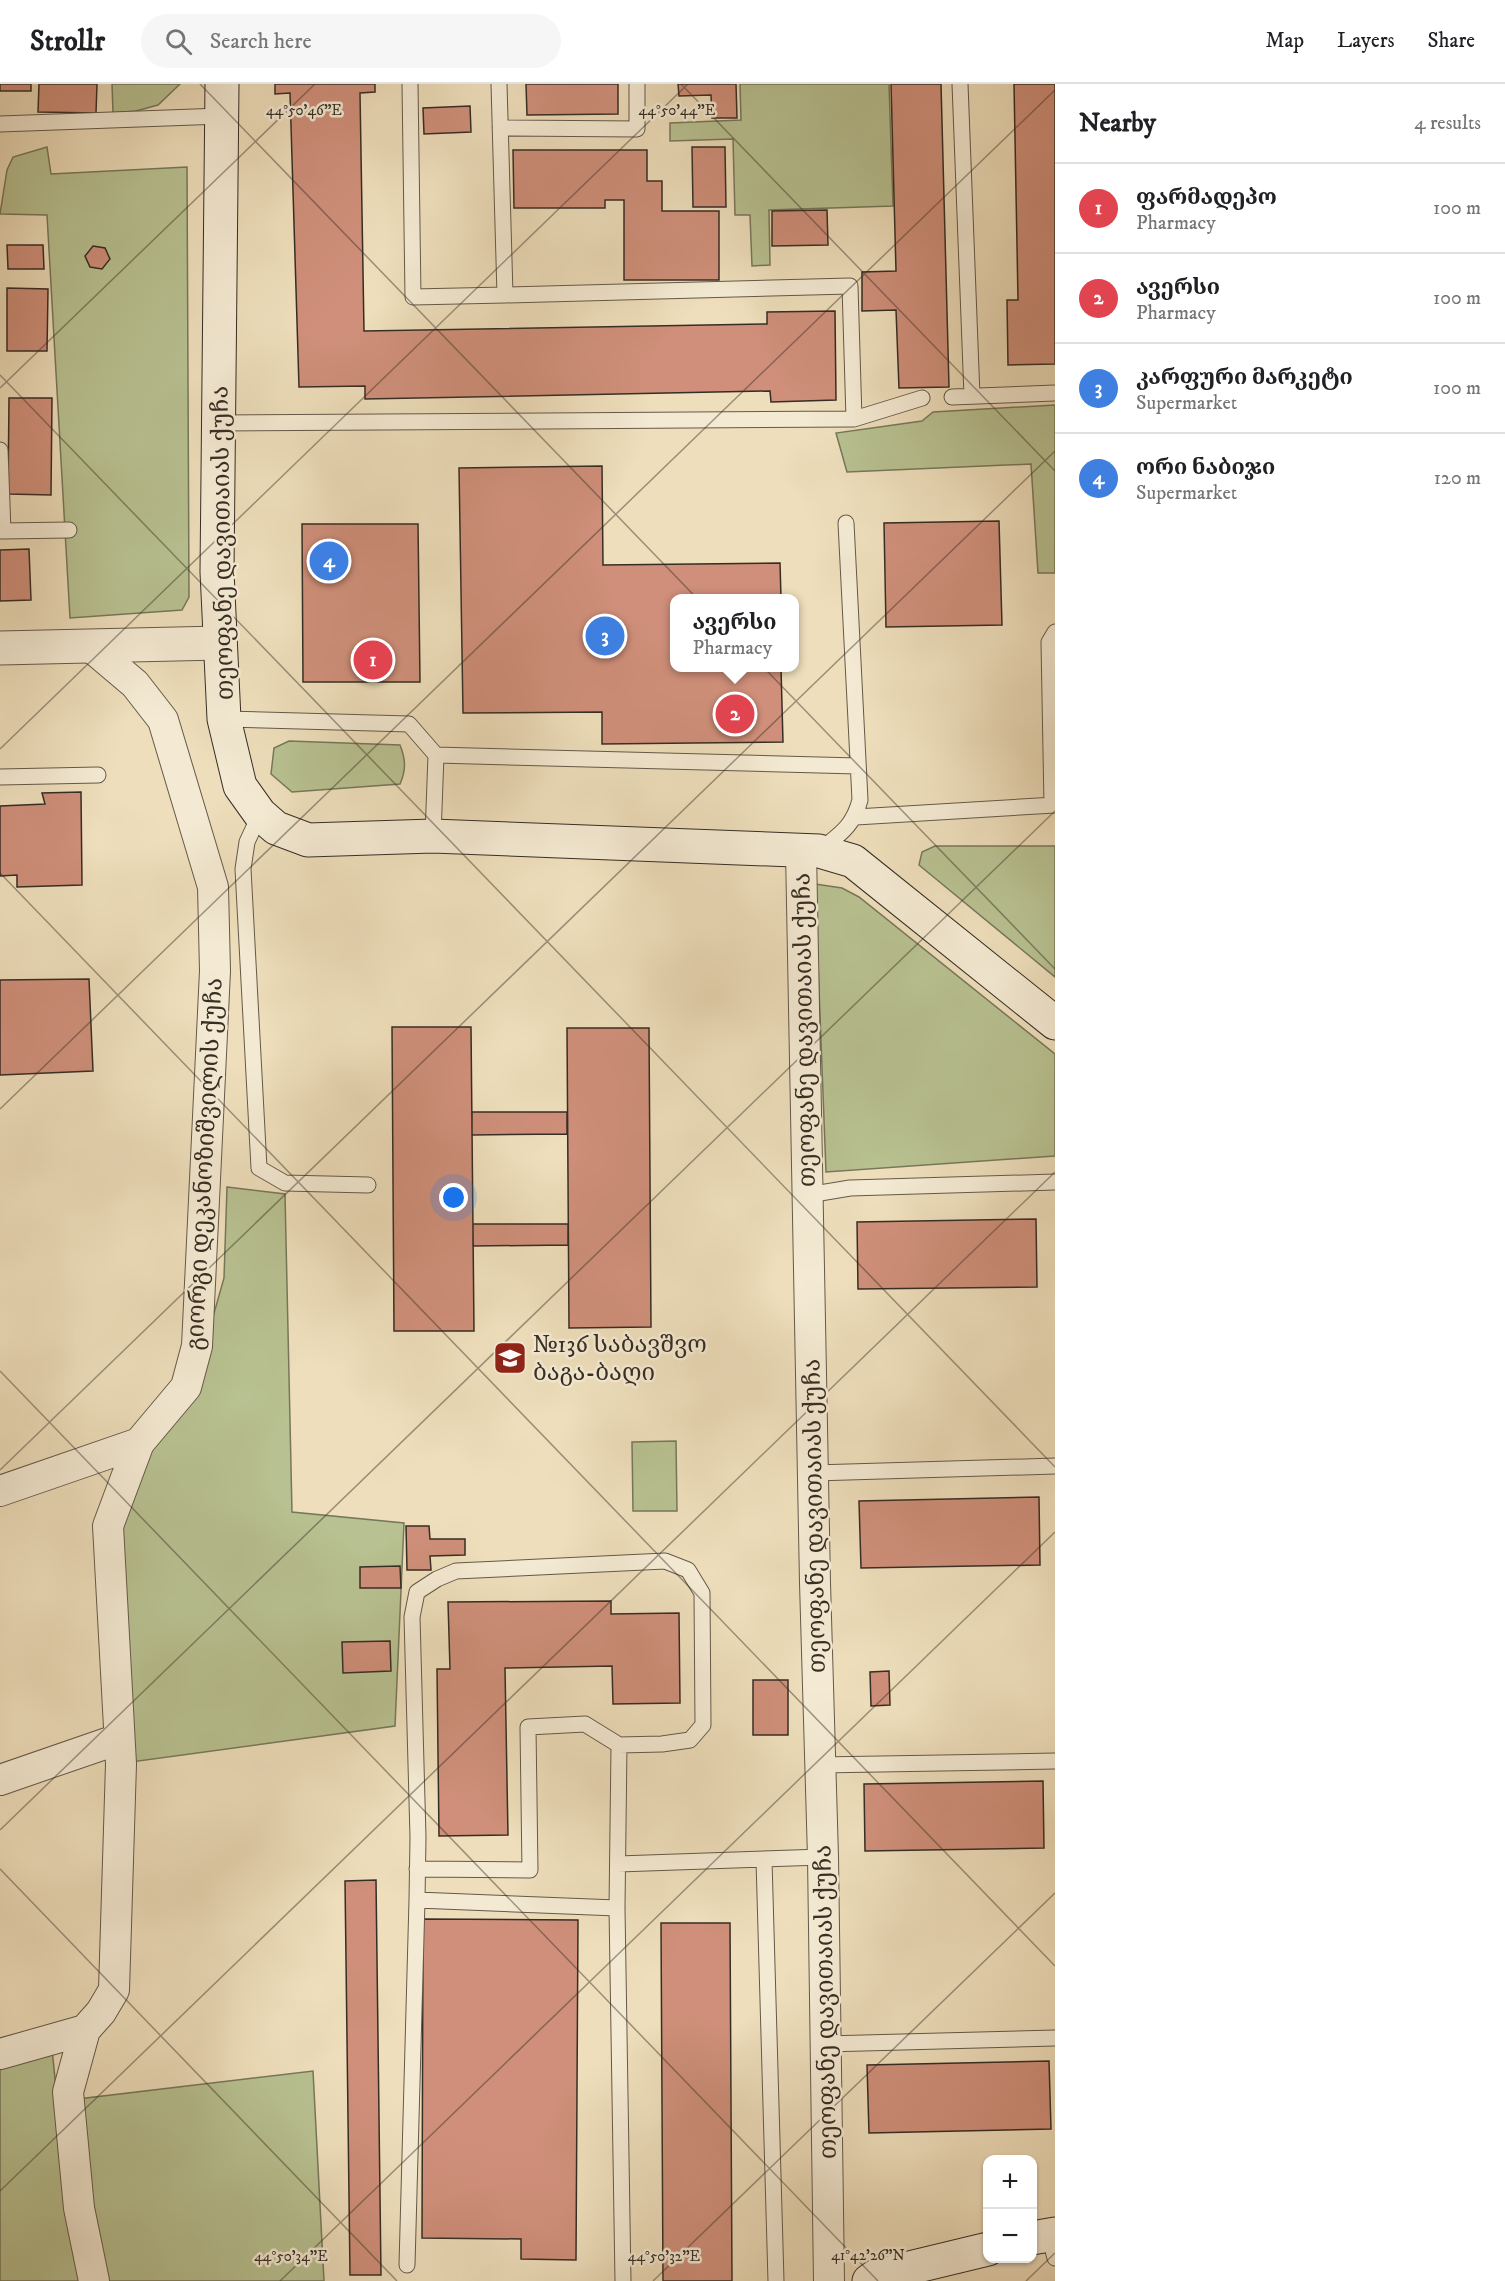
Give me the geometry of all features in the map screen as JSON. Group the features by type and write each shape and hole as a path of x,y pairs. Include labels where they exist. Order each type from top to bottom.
{"main road":[{"name":"თეოფანე დავითაიას ქუჩა","path":"222,84 217,572 219,643 224,719 240,786 260,814 276,828 308,840 433,836 810,851"},
{"path":"0,648 219,643"},
{"path":"810,851 853,861 1055,1023"},
{"path":"869,2281 876,2276 983,2250"}],"street":[{"name":"გიორგი დეკანოზიშვილის ქუჩა","path":"85,2030 101,2012 114,1990 121,1764 108,1526 139,1443 186,1387 197,1346 215,971 213,887 163,720 135,684 90,646"},
{"name":"თეოფანე დავითაიას ქუჩა","path":"810,851 808,1195 819,1765 823,1857 829,2281"},
{"path":"0,1491 139,1443"},
{"path":"0,1780 119,1739"},
{"path":"0,2054 85,2030"},
{"path":"85,2030 68,2092 79,2208 94,2281"}],"lane":[{"path":"411,84 413,297 850,286 854,419"},
{"path":"499,84 505,295"},
{"path":"500,128 637,129 637,84"},
{"path":"960,84 972,396"},
{"path":"0,124 222,116"},
{"path":"952,397 1055,393"},
{"path":"219,423 854,419 922,398"},
{"path":"0,450 2,531 69,530"},
{"path":"810,851 849,828 856,817 860,800 846,523"},
{"path":"856,817 1053,805 1049,642 1055,632"},
{"path":"224,719 408,724 436,756 433,836"},
{"path":"436,756 857,766"},
{"path":"0,777 98,775"},
{"path":"260,814 247,842 243,869 259,1168 285,1183 368,1185"},
{"path":"808,1195 850,1188 1055,1182"},
{"path":"814,1473 1055,1466"},
{"path":"407,2265 417,1900 417,1869 418,1837 412,1617 417,1592 436,1579 456,1571 665,1561 688,1570 702,1593 703,1725 690,1740 662,1744 619,1745 585,1724 528,1727 530,1870 417,1869"},
{"path":"619,1745 617,1908 623,2281"},
{"path":"819,1765 1055,1761"},
{"path":"618,1864 823,1857"},
{"path":"764,1860 776,2281"},
{"path":"417,1900 617,1908"},
{"path":"825,2044 1055,2038"}],"green space":[{"path":"112,84 180,84 158,105 136,111 113,113"},
{"path":"740,84 889,84 893,206 769,210 770,265 752,266 750,215 735,215 733,139 670,141 670,123 741,120"},
{"path":"47,147 51,174 187,167 189,597 182,610 70,618 47,215 0,214 7,170 13,157"},
{"path":"1055,405 1055,573 1038,573 1031,464 847,472 836,433 922,421 933,412"},
{"path":"289,741 400,745 404,765 402,779 400,784 292,792 271,774 274,748"},
{"path":"935,846 1055,846 1055,977 919,865 922,852"},
{"path":"815,884 842,888 859,897 1055,1054 1055,1156 826,1172"},
{"path":"227,1187 285,1194 292,1512 404,1523 395,1726 124,1763 113,1526 143,1449 192,1391 224,1278"},
{"path":"676,1441 677,1511 633,1511 632,1442"},
{"path":"51,2039 57,2098 86,2281 0,2281 0,2054"},
{"path":"313,2071 324,2281 105,2281 78,2099"}],"building":[{"path":"0,84 31,84 31,91 0,91"},
{"path":"39,84 97,84 96,113 38,112"},
{"path":"275,84 375,84 375,92 360,93 364,331 767,324 767,312 835,311 836,400 771,402 770,391 365,399 365,386 299,387 290,93 275,94"},
{"path":"526,84 618,84 618,114 527,115"},
{"path":"678,84 736,84 737,118 712,118 711,95 679,96"},
{"path":"891,84 941,84 949,387 899,388 896,310 862,311 862,272 896,271"},
{"path":"1014,84 1055,84 1055,364 1008,365 1007,300 1018,300"},
{"path":"470,106 471,132 424,134 423,108"},
{"path":"692,147 725,147 726,207 693,207"},
{"path":"513,150 647,150 647,181 662,181 662,211 719,211 719,280 624,280 624,200 605,200 605,208 514,208"},
{"path":"827,210 828,245 772,246 772,211"},
{"path":"7,245 43,245 44,269 8,269"},
{"path":"93,246 105,248 110,259 102,269 90,267 85,256"},
{"path":"7,288 48,289 47,351 7,351"},
{"path":"9,398 52,398 51,495 8,494"},
{"path":"602,466 603,565 780,563 781,594 670,594 670,672 781,672 783,742 602,744 602,712 463,713 459,468"},
{"path":"999,521 1002,625 886,627 884,523"},
{"path":"302,524 418,524 420,682 303,682"},
{"path":"29,549 31,600 0,601 0,550"},
{"path":"81,792 82,885 17,887 17,875 0,876 0,806 45,804 42,793"},
{"path":"89,979 93,1071 0,1075 0,980"},
{"path":"392,1027 471,1027 474,1331 394,1331"},
{"path":"567,1028 649,1028 651,1327 569,1328"},
{"path":"472,1112 567,1112 567,1134 472,1135"},
{"path":"1036,1219 1037,1287 858,1289 857,1222"},
{"path":"473,1224 568,1224 568,1245 473,1246"},
{"path":"1039,1497 1040,1565 861,1568 859,1501"},
{"path":"406,1526 429,1526 430,1539 465,1539 465,1555 430,1556 431,1570 407,1570"},
{"path":"400,1566 401,1588 360,1588 360,1567"},
{"path":"611,1601 611,1614 679,1613 680,1703 613,1704 612,1666 505,1668 508,1835 439,1836 437,1669 450,1669 448,1602"},
{"path":"390,1641 391,1671 343,1673 342,1642"},
{"path":"889,1671 890,1705 871,1706 870,1672"},
{"path":"753,1680 788,1680 788,1735 753,1735"},
{"path":"1043,1781 1044,1848 865,1851 864,1784"},
{"path":"376,1880 381,2275 350,2275 345,1881"},
{"path":"423,1919 578,1920 576,2260 521,2259 521,2239 422,2238"},
{"path":"661,1923 730,1923 732,2281 663,2281"},
{"path":"1049,2061 1051,2129 869,2133 867,2065"}],"place":[{"name":"ორი ნაბიჯი","path":"329,561"},
{"name":"კარფური მარკეტი","path":"605,636"},
{"name":"ფარმადეპო","path":"373,660"},
{"name":"ავერსი","path":"735,714"},
{"name":"№136 საბავშვო ბაგა-ბაღი","path":"510,1358"}]}
